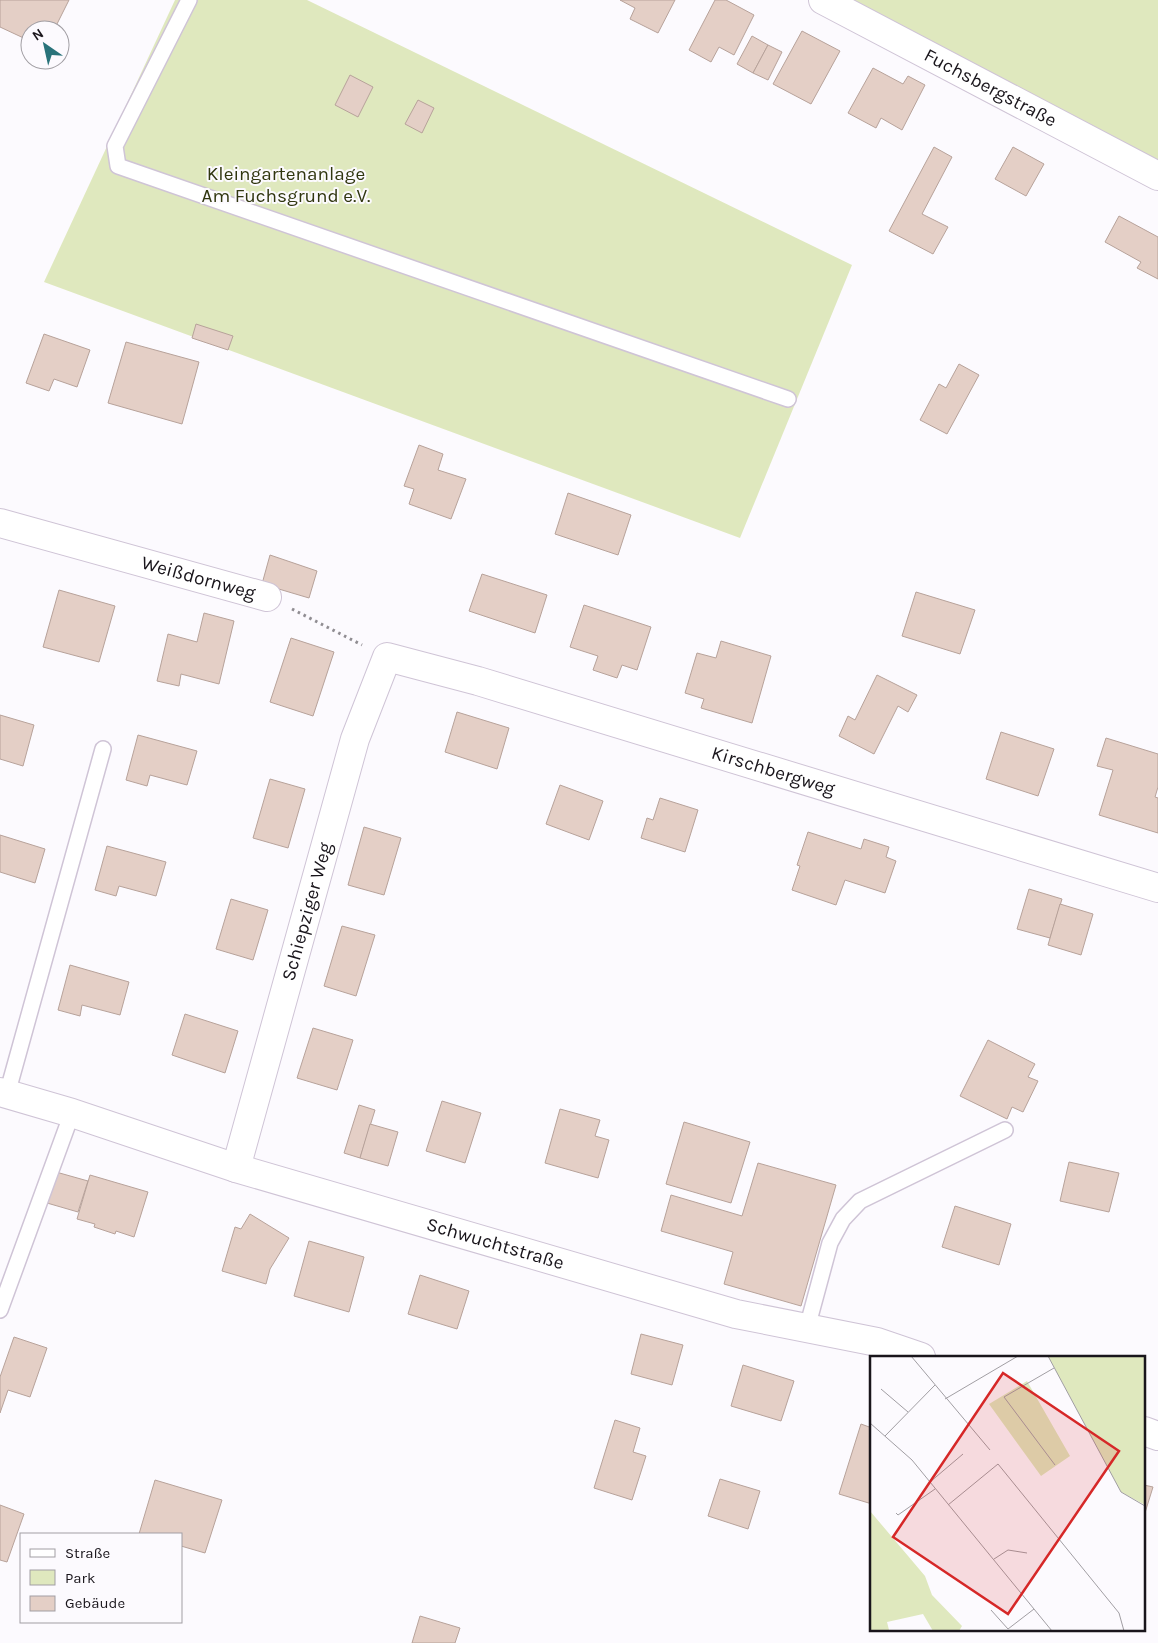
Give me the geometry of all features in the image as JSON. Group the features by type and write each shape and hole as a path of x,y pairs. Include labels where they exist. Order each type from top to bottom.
{"street":[{"name":"Fuchsbergstraße","path":"823,0 1158,176"},
{"name":"Weißdornweg","path":"0,523 267,597"},
{"name":"Kirschbergweg","path":"387,658 478,681 1158,888"},
{"name":"Schiepziger Weg","path":"236,1168 355,739 387,658"},
{"name":"Schwuchtstraße","path":"3,1093 236,1168 736,1314 877,1342 919,1356"}],"lane":[{"path":"189,0 115,146 118,166 788,399"},
{"path":"3,1093 103,749"},
{"path":"0,1310 72,1114"},
{"path":"807,1328 830,1243 843,1219 860,1201 1005,1130"}],"path":[{"name":"Weißdornweg","path":"267,597 387,658"}],"green space":[{"name":"Kleingartenanlage Am Fuchsgrund e.V.","path":"175,0 307,0 852,265 740,538 44,282"},
{"path":"823,0 1158,0 1158,176"}],"building":[{"path":"0,0 69,0 59,20 20,20 20,36 0,27"},
{"path":"620,0 675,0 658,33 630,19 635,8"},
{"path":"715,0 726,0 754,15 734,55 719,47 711,62 689,50"},
{"path":"802,31 840,51 811,104 773,84"},
{"path":"752,36 768,45 753,73 737,64"},
{"path":"768,45 782,52 768,80 753,73"},
{"path":"873,68 903,84 908,76 925,85 902,130 881,118 876,128 848,113"},
{"path":"350,75 373,87 358,117 335,105"},
{"path":"418,100 434,108 422,133 405,124"},
{"path":"934,147 952,157 922,214 948,227 933,254 889,231"},
{"path":"1013,147 1044,164 1026,196 995,179"},
{"path":"1119,216 1158,237 1158,279 1137,268 1141,262 1105,242"},
{"path":"196,324 233,336 228,350 192,338"},
{"path":"44,334 90,350 77,387 54,379 49,391 26,383"},
{"path":"126,342 199,362 182,424 108,403"},
{"path":"959,364 979,375 947,434 920,420 939,384 946,388"},
{"path":"419,445 443,454 438,470 466,479 451,519 409,504 414,489 404,486"},
{"path":"568,493 631,515 618,555 555,534"},
{"path":"270,555 317,571 309,598 262,584"},
{"path":"482,574 547,595 535,633 469,611"},
{"path":"59,590 115,606 99,662 43,647"},
{"path":"916,592 975,610 960,654 902,636"},
{"path":"584,605 651,627 637,670 622,665 617,678 593,670 598,656 570,647"},
{"path":"204,613 234,621 219,684 181,674 179,686 157,681 168,634 197,642"},
{"path":"291,638 334,652 313,716 270,702"},
{"path":"721,641 771,656 752,723 701,708 704,699 685,693 697,653 716,658"},
{"path":"877,675 917,695 908,712 898,706 874,754 839,736 848,716 855,720"},
{"path":"457,712 509,728 497,769 445,752"},
{"path":"0,715 34,725 23,766 0,759"},
{"path":"1001,732 1054,749 1038,796 986,779"},
{"path":"138,735 197,751 187,785 150,775 147,786 126,780"},
{"path":"1106,738 1158,754 1158,787 1155,797 1158,798 1158,833 1099,815 1113,770 1097,766"},
{"path":"270,779 305,789 288,848 253,838"},
{"path":"560,785 603,801 589,840 546,824"},
{"path":"660,798 698,810 685,852 641,838 647,818 653,820"},
{"path":"364,827 401,838 384,895 348,885"},
{"path":"808,832 861,849 864,839 889,847 886,857 896,861 885,893 845,880 836,905 792,890 800,866 797,865"},
{"path":"0,835 45,849 35,883 0,872"},
{"path":"107,846 166,862 156,896 119,886 116,896 95,890"},
{"path":"1029,889 1062,899 1050,938 1017,929"},
{"path":"231,899 268,910 253,960 216,949"},
{"path":"1060,904 1093,914 1081,955 1048,945"},
{"path":"342,926 375,935 356,996 324,986"},
{"path":"70,965 129,982 120,1015 82,1005 80,1016 58,1010"},
{"path":"185,1014 238,1031 225,1073 172,1055"},
{"path":"313,1028 353,1040 337,1090 297,1078"},
{"path":"988,1040 1035,1064 1028,1077 1038,1081 1023,1112 1012,1107 1007,1119 960,1096"},
{"path":"442,1101 481,1113 465,1163 426,1151"},
{"path":"359,1105 375,1110 360,1158 344,1153"},
{"path":"560,1109 600,1120 595,1136 609,1140 598,1178 545,1163"},
{"path":"684,1122 750,1142 731,1203 666,1184"},
{"path":"370,1124 398,1132 388,1166 360,1158"},
{"path":"1069,1162 1119,1173 1109,1212 1060,1201"},
{"path":"758,1163 836,1185 801,1306 724,1284 733,1252 661,1231 671,1195 742,1216"},
{"path":"56,1172 88,1181 78,1212 47,1203"},
{"path":"90,1175 148,1192 134,1237 116,1231 115,1234 94,1227 95,1224 77,1219"},
{"path":"955,1206 1011,1224 999,1265 942,1247"},
{"path":"250,1214 289,1238 270,1269 266,1284 222,1271 235,1227 241,1229"},
{"path":"309,1241 364,1257 349,1312 294,1296"},
{"path":"420,1275 469,1291 457,1329 408,1314"},
{"path":"641,1334 683,1345 672,1385 631,1374"},
{"path":"14,1337 47,1348 30,1397 8,1390 0,1413 0,1377"},
{"path":"743,1365 794,1381 781,1421 731,1406"},
{"path":"615,1420 640,1428 633,1452 646,1456 632,1500 594,1488"},
{"path":"861,1424 870,1427 870,1503 839,1494"},
{"path":"720,1479 760,1491 748,1529 708,1516"},
{"path":"155,1480 222,1500 205,1553 182,1546 182,1533 139,1533"},
{"path":"1146,1485 1153,1487 1146,1510"},
{"path":"0,1505 24,1514 7,1562 0,1560"},
{"path":"420,1616 460,1628 455,1643 412,1643"}]}
